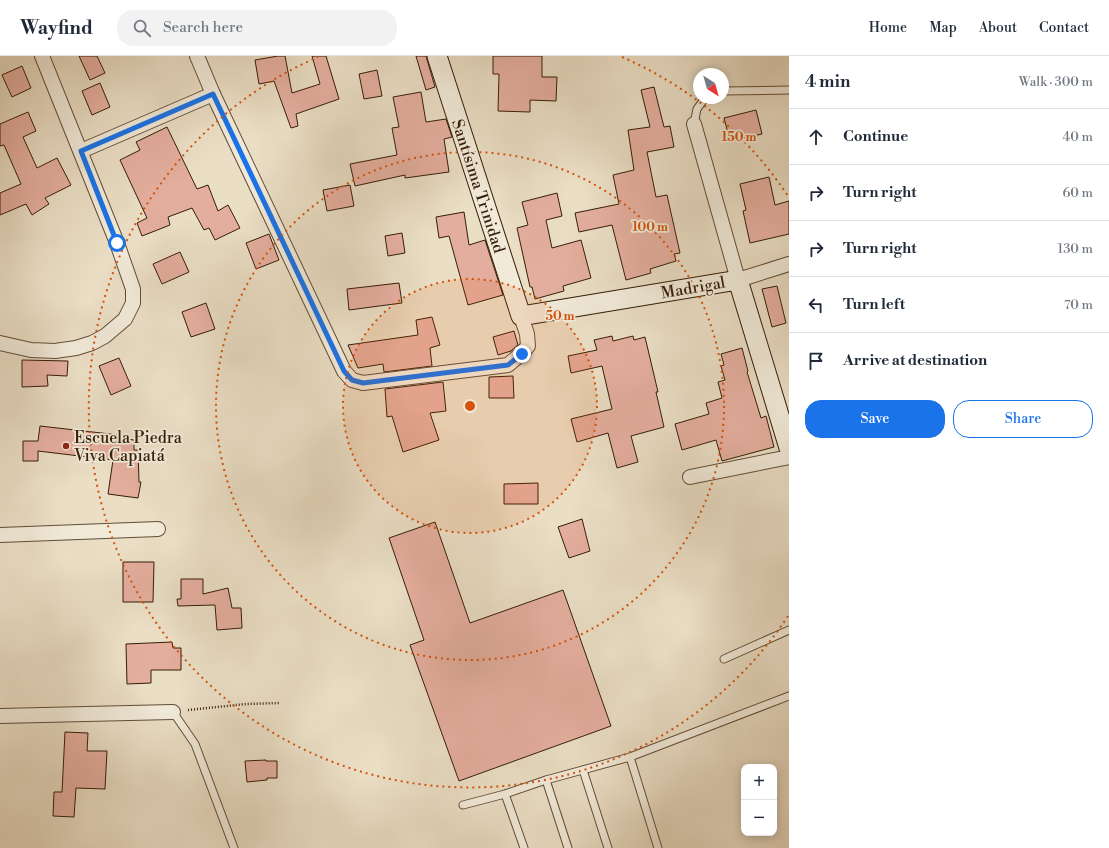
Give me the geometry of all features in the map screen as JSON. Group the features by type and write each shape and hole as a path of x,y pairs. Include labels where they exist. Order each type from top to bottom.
{"street":[{"path":"0,343 32,350 76,348 92,343 105,336 125,319 133,303 133,289 117,243 42,56"},
{"path":"197,56 213,94 344,371 352,380 363,383 508,365 522,354 528,346 527,334 521,316"},
{"name":"Santísima Trinidad","path":"437,56 521,316"},
{"path":"81,151 213,94"},
{"path":"694,124 738,280 789,264"},
{"name":"Madrigal","path":"521,316 738,280 789,448"},
{"path":"690,477 789,457"},
{"path":"0,535 158,528"},
{"path":"0,716 173,712"}],"lane":[{"path":"729,91 789,90"},
{"path":"694,124 698,109 701,104"},
{"path":"724,659 789,630"},
{"path":"463,805 630,757 789,696"},
{"path":"173,712 195,744 234,848"},
{"path":"630,757 658,848"},
{"path":"583,770 608,848"},
{"path":"546,780 568,848"},
{"path":"505,794 524,848"}],"path":[{"path":"173,712 246,704 279,703"}],"building":[{"path":"79,56 97,56 105,73 90,80"},
{"path":"285,56 292,93 320,84 312,56 326,56 339,99 296,114 298,126 291,128 274,81 259,84 255,60"},
{"path":"416,56 426,56 435,87 426,90"},
{"path":"493,56 542,56 542,77 557,77 556,101 530,100 530,112 498,111 499,74 493,74"},
{"path":"22,66 31,88 12,97 2,75"},
{"path":"377,70 382,96 364,99 359,74"},
{"path":"100,83 110,107 92,115 82,91"},
{"path":"654,87 664,127 670,126 674,147 647,152 656,197 667,195 680,253 674,254 676,261 650,269 651,273 626,280 612,225 579,232 575,213 619,204 613,175 634,170 628,130 650,127 641,90"},
{"path":"421,92 426,122 446,119 452,137 444,139 449,172 405,178 405,175 355,186 350,164 397,155 392,128 399,127 393,97"},
{"path":"756,110 762,134 730,141 724,118"},
{"path":"28,112 36,131 23,137 37,168 57,158 71,185 45,198 49,204 32,215 26,204 0,215 0,193 21,184 4,145 0,146 0,124"},
{"path":"167,127 197,189 208,185 218,211 228,205 240,228 215,240 209,228 204,230 192,208 168,217 170,225 142,236 137,223 147,218 120,160 140,150 136,142"},
{"path":"769,177 775,205 789,201 789,234 750,243 743,211 746,210 740,184"},
{"path":"350,185 354,206 327,211 323,190"},
{"path":"557,193 562,216 546,220 552,248 581,240 591,278 563,286 564,291 535,299 532,287 530,287 517,228 528,225 522,202"},
{"path":"464,212 469,245 485,240 503,295 468,305 449,236 439,238 436,217"},
{"path":"402,233 405,253 388,256 385,236"},
{"path":"269,234 279,260 256,269 246,243"},
{"path":"180,252 189,272 162,284 153,264"},
{"path":"399,283 402,303 349,310 347,289"},
{"path":"777,286 786,323 772,327 762,289"},
{"path":"206,303 215,329 191,337 182,312"},
{"path":"432,317 440,345 430,348 432,366 384,372 383,364 358,368 348,345 418,335 416,320"},
{"path":"514,331 518,345 511,351 498,355 493,337"},
{"path":"612,336 613,341 633,336 634,340 645,337 658,392 656,392 664,427 631,436 638,462 617,468 608,433 577,442 571,419 612,409 602,366 571,373 568,356 597,350 594,340"},
{"path":"742,348 747,372 761,418 766,416 774,447 722,461 716,440 682,450 675,424 709,414 706,403 722,398 718,382 725,380 721,366 724,365 721,354"},
{"path":"119,358 131,386 111,395 99,366"},
{"path":"22,360 68,361 67,376 47,375 48,386 22,387"},
{"path":"513,376 514,398 489,398 489,377"},
{"path":"443,382 446,411 430,413 439,440 403,452 392,416 387,417 385,389"},
{"path":"40,426 119,435 119,438 134,440 134,450 138,450 139,482 141,482 138,498 108,494 113,460 38,451 38,461 23,461 23,441 38,441"},
{"path":"538,483 538,504 504,504 504,484"},
{"path":"582,519 590,551 569,558 558,527"},
{"path":"435,522 470,623 563,590 611,726 459,781 410,645 424,640 389,538"},
{"path":"123,562 154,562 153,602 123,602"},
{"path":"181,579 203,579 203,594 228,588 232,608 241,608 242,628 217,630 215,605 178,606 177,599 181,599"},
{"path":"172,642 173,648 181,648 181,670 151,670 151,683 127,684 126,644"},
{"path":"65,732 88,733 87,751 107,751 105,789 76,788 74,817 53,816 54,792 62,792"},
{"path":"245,761 277,761 277,778 267,778 267,780 247,782"}],"place":[{"name":"Escuela Piedra Viva Capiatá","path":"66,446"}],"route":[{"path":"117,243 81,151 213,94 344,371 352,380 363,383 508,365 522,354"}]}
